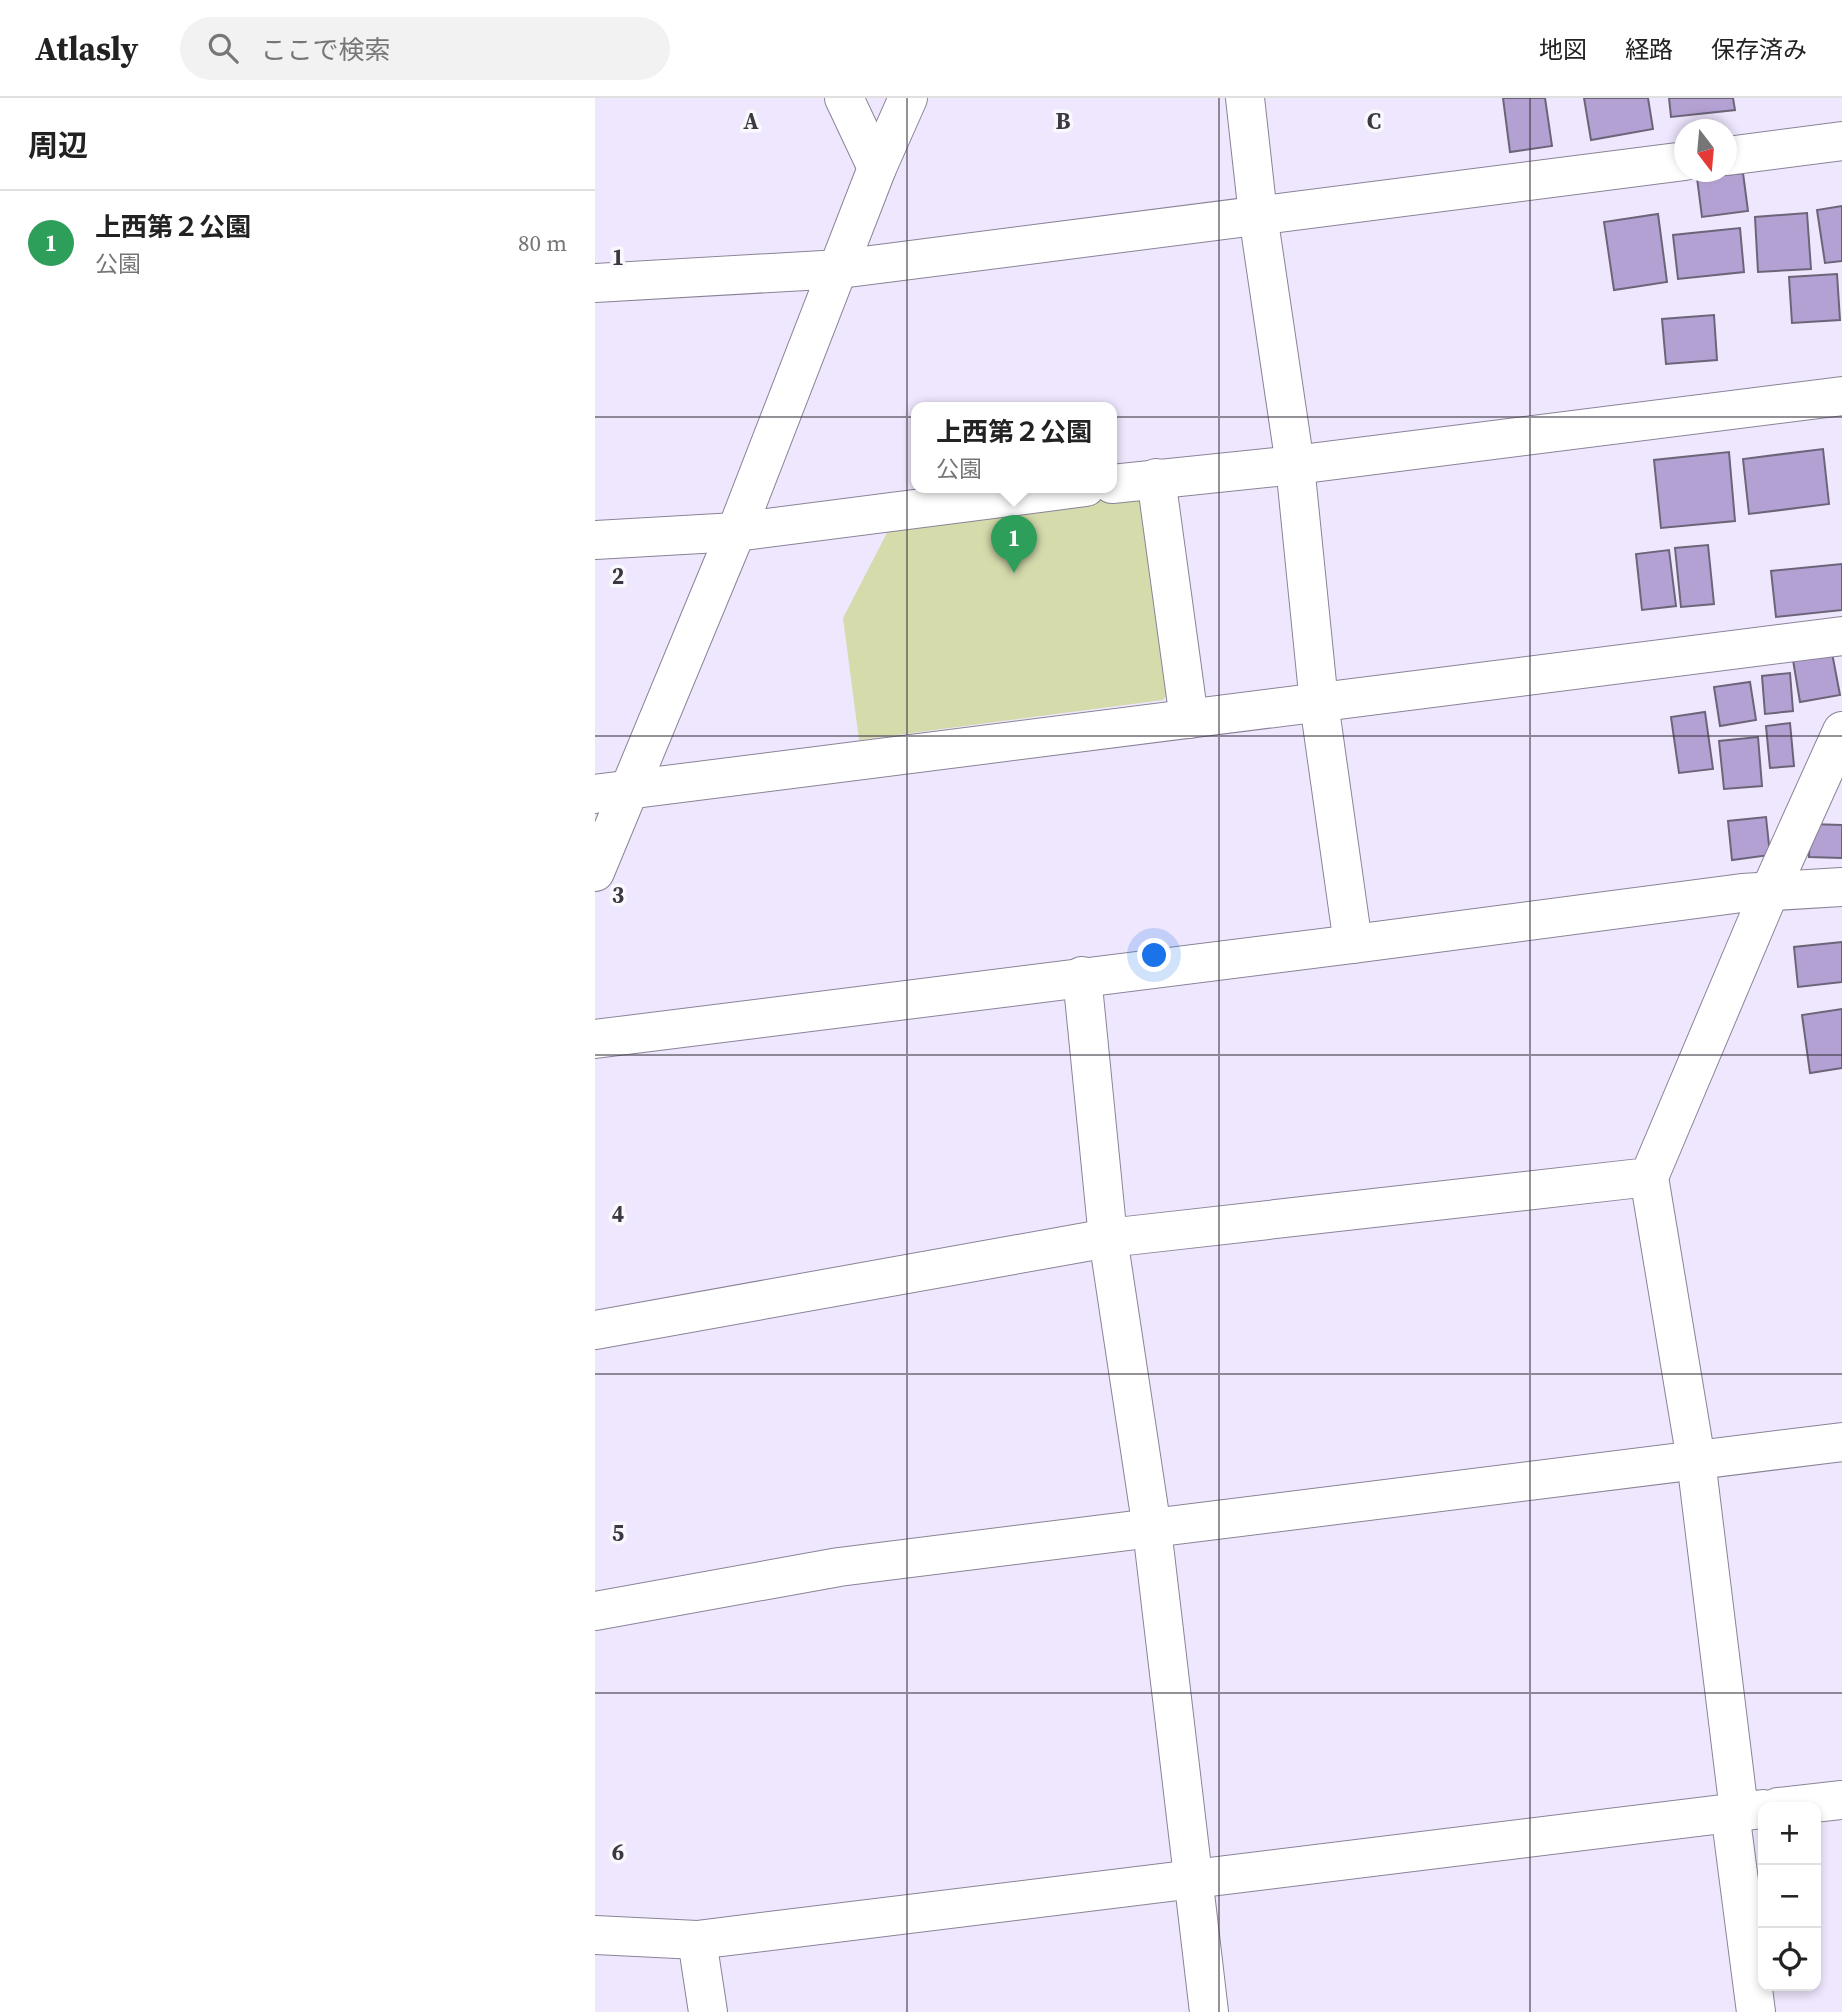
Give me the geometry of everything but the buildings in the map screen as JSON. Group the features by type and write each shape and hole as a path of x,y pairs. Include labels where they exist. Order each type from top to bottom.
{"street":[{"path":"844,98 877,168"},
{"path":"595,872 612,793 736,532 877,168 908,98"},
{"path":"1245,98 1258,215 1295,466 1319,703 1353,944"},
{"path":"1737,155 1842,141"},
{"path":"595,283 840,269 1674,162"},
{"path":"1117,483 1295,466 1842,396"},
{"path":"1156,478 1189,719"},
{"path":"595,540 736,532 1039,493"},
{"path":"612,793 1842,636"},
{"path":"1756,2012 1744,1811 1696,1460 1649,1177 1769,894 1842,731"},
{"path":"595,1039 1742,893 1769,894 1842,887"},
{"path":"1082,976 1108,1238 1152,1529 1209,2012"},
{"path":"595,1330 1108,1238 1649,1177"},
{"path":"595,1611 839,1567 1842,1442"},
{"path":"1821,1802 1842,1800"},
{"path":"595,1934 697,1940 1744,1811"},
{"path":"697,1940 708,2012"}],"green space":[{"path":"1138,488 1177,684 1163,700 859,740 843,618 890,527"}],"place":[{"name":"上西第２公園","path":"1014,573"}]}
